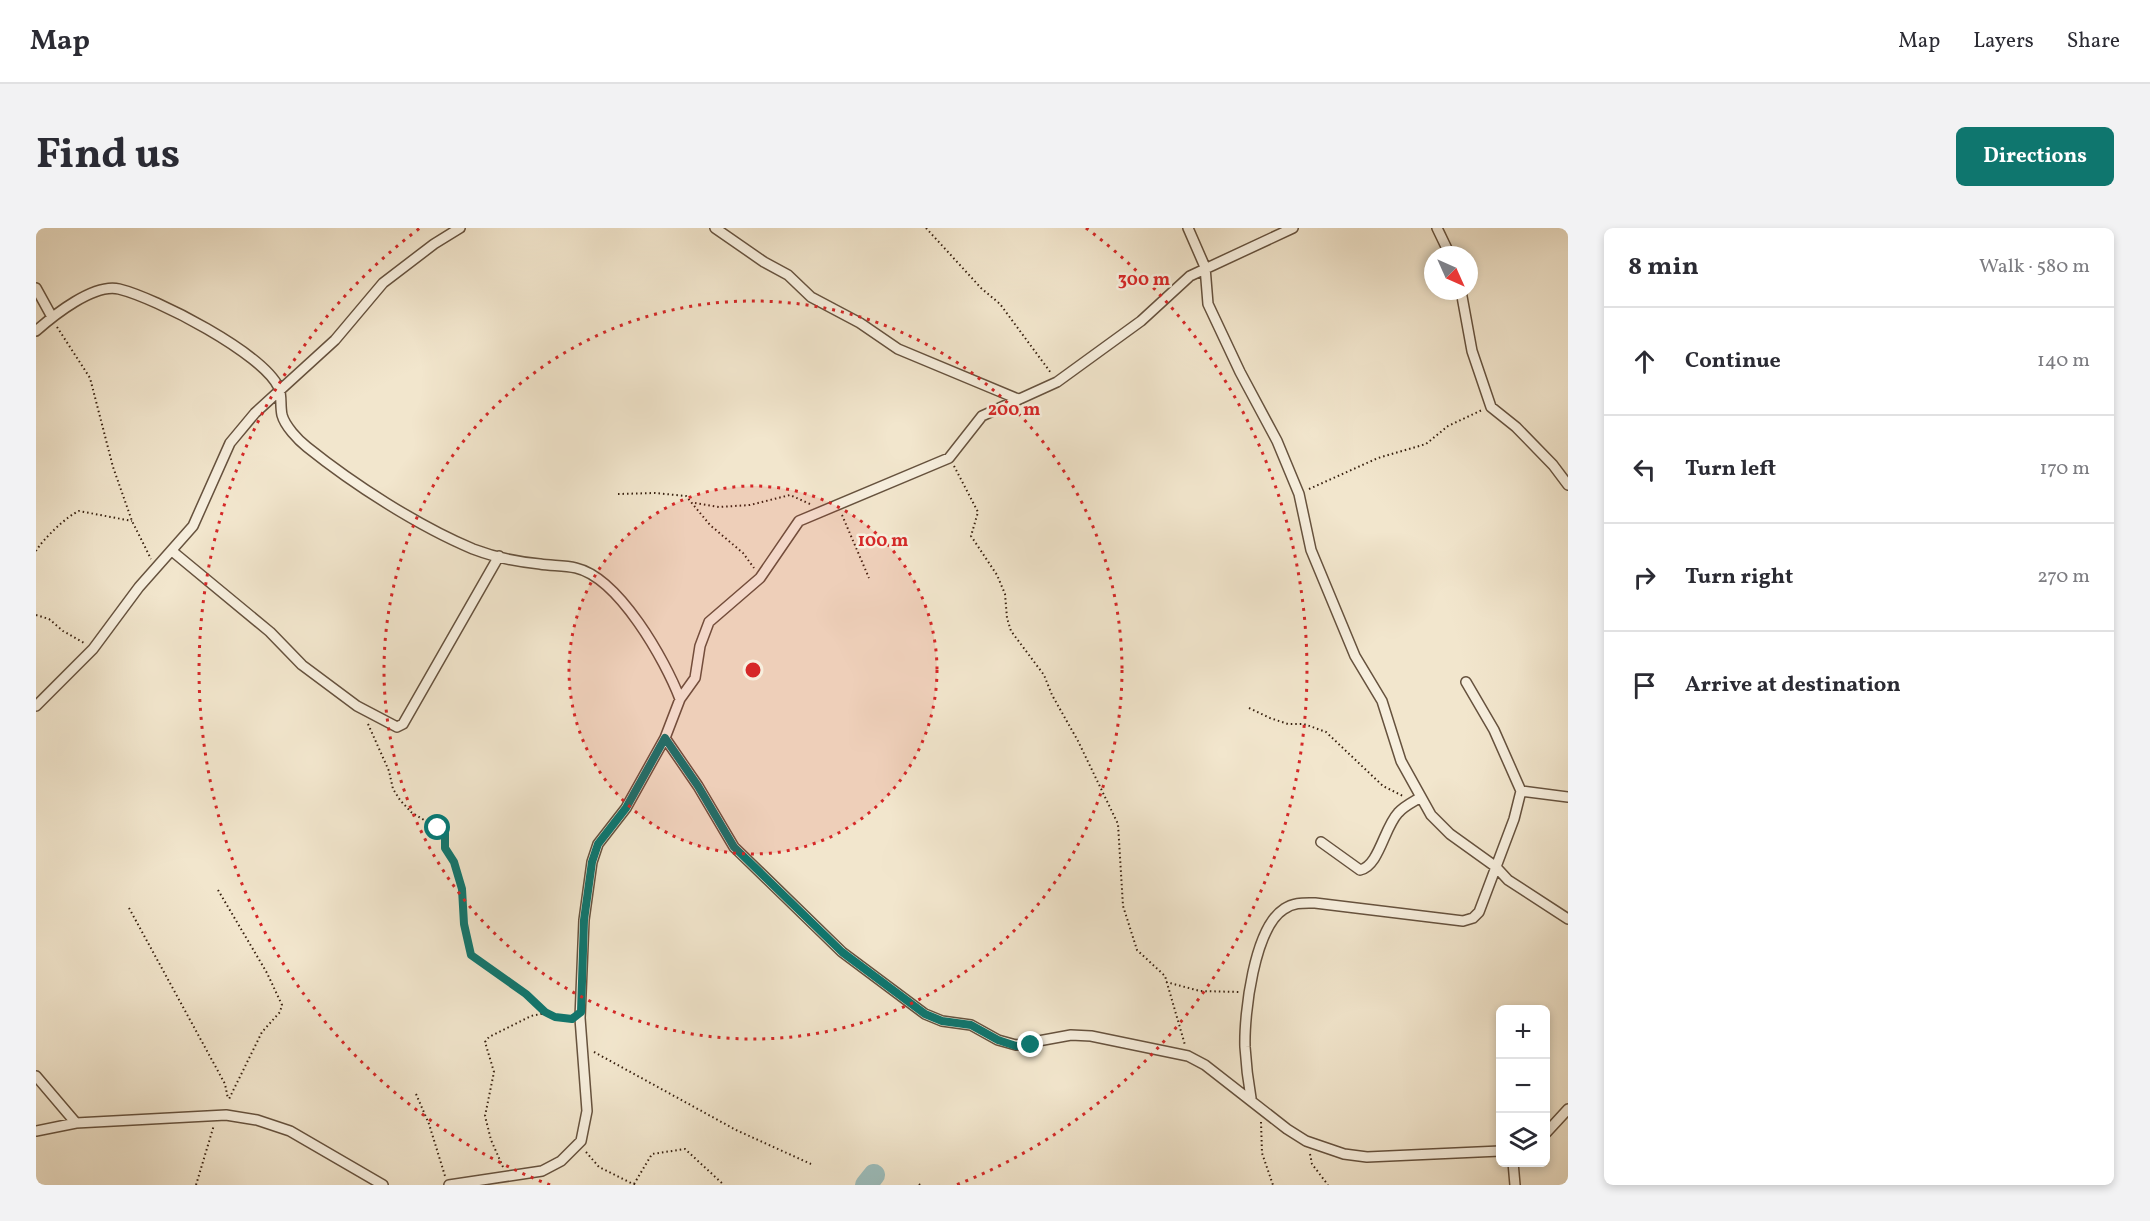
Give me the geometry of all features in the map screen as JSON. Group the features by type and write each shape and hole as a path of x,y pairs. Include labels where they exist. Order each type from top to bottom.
{"street":[{"path":"36,706 93,649 132,596 193,526 208,498 230,443 280,389 335,340 383,283 434,244 460,228"},
{"path":"715,228 764,262 788,275 811,297 860,323 898,349 1018,399"},
{"path":"1188,228 1205,267 1208,304 1240,372 1277,441 1299,494 1311,550 1355,656 1382,701 1401,761 1417,800 1450,834 1496,867 1508,880 1568,919"},
{"path":"448,1185 508,1178 542,1171 561,1161 581,1141 587,1111 581,1045 584,920 592,862 598,844 626,808 665,738 680,699 695,678 705,628 760,578 789,532 799,521 820,511 950,458 982,416 1057,382 1141,321 1190,276 1205,267 1293,228"},
{"path":"1437,228 1446,246"},
{"path":"36,288 52,317"},
{"path":"36,331 52,317 92,292 119,289 178,314 212,332 268,372 280,389 282,417 305,445 421,524 474,549 530,563 577,568 598,578 618,597 657,648 680,699"},
{"path":"1463,300 1472,351 1491,407 1516,427 1553,465 1568,485"},
{"path":"172,551 270,632 302,665 357,706 397,727 403,724 499,556"},
{"path":"1251,1098 1245,1045 1251,992 1263,939 1270,924 1289,906 1295,903 1315,903 1463,921 1473,918 1479,912 1514,819 1521,791 1494,730 1466,682"},
{"path":"665,738 698,786 734,847 842,952 925,1014 942,1021 971,1025 998,1040 1016,1046 1071,1035 1091,1036 1188,1056 1205,1065 1251,1098 1287,1129 1306,1141 1344,1154 1367,1157 1496,1150"},
{"path":"1521,791 1568,797"},
{"path":"1321,842 1360,870 1364,869 1374,859 1390,824 1399,812 1417,800"},
{"path":"36,1076 76,1123"},
{"path":"1550,1128 1568,1109"},
{"path":"36,1131 76,1123 222,1114 257,1120 290,1131 383,1185"},
{"path":"1513,1167 1515,1185"}],"path":[{"path":"927,228 981,288 1000,304 1057,382"},
{"path":"52,317 66,343 90,378 97,414 132,521 156,569"},
{"path":"1299,494 1378,458 1426,444 1448,426 1491,407"},
{"path":"950,458 978,512 971,536 998,575 1005,594 1007,618 1011,631 1044,675 1118,824 1123,906 1137,950 1165,976 1188,1056"},
{"path":"618,494 686,496 710,525 743,553 760,578"},
{"path":"694,503 719,507 750,505 790,495 801,498 820,511"},
{"path":"836,504 869,578"},
{"path":"36,551 40,543 52,535 71,514 79,511 132,521"},
{"path":"36,615 49,619 63,631 93,649"},
{"path":"357,706 374,735 377,750 385,761 393,789 400,800 411,812 445,833 445,848 454,862 462,889 464,924 471,955 526,994 545,1012 565,1020 572,1019 581,1012"},
{"path":"1249,708 1288,724 1304,724 1326,732 1383,786 1417,800"},
{"path":"196,1185 228,1101 262,1032 280,1012 282,1005 267,973 218,890"},
{"path":"129,908 225,1084 228,1101"},
{"path":"1166,982 1200,991 1251,992"},
{"path":"508,1178 491,1140 485,1116 494,1072 485,1042 489,1037 531,1016 545,1012"},
{"path":"581,1045 736,1130 811,1164"},
{"path":"416,1094 429,1124 448,1185"},
{"path":"1261,1116 1262,1153 1273,1185"},
{"path":"581,1141 594,1163 634,1185 652,1154 685,1149 724,1185"},
{"path":"1306,1141 1312,1164 1328,1185"}],"waterway":[{"path":"866,1185 874,1175"}],"route":[{"path":"438,828 445,833 445,848 454,862 462,889 464,924 471,955 526,994 545,1012 565,1020 572,1019 581,1012 584,920 592,862 598,844 626,808 665,738 698,786 734,847 842,952 925,1014 942,1021 971,1025 998,1040 1016,1046 1031,1045"}]}
